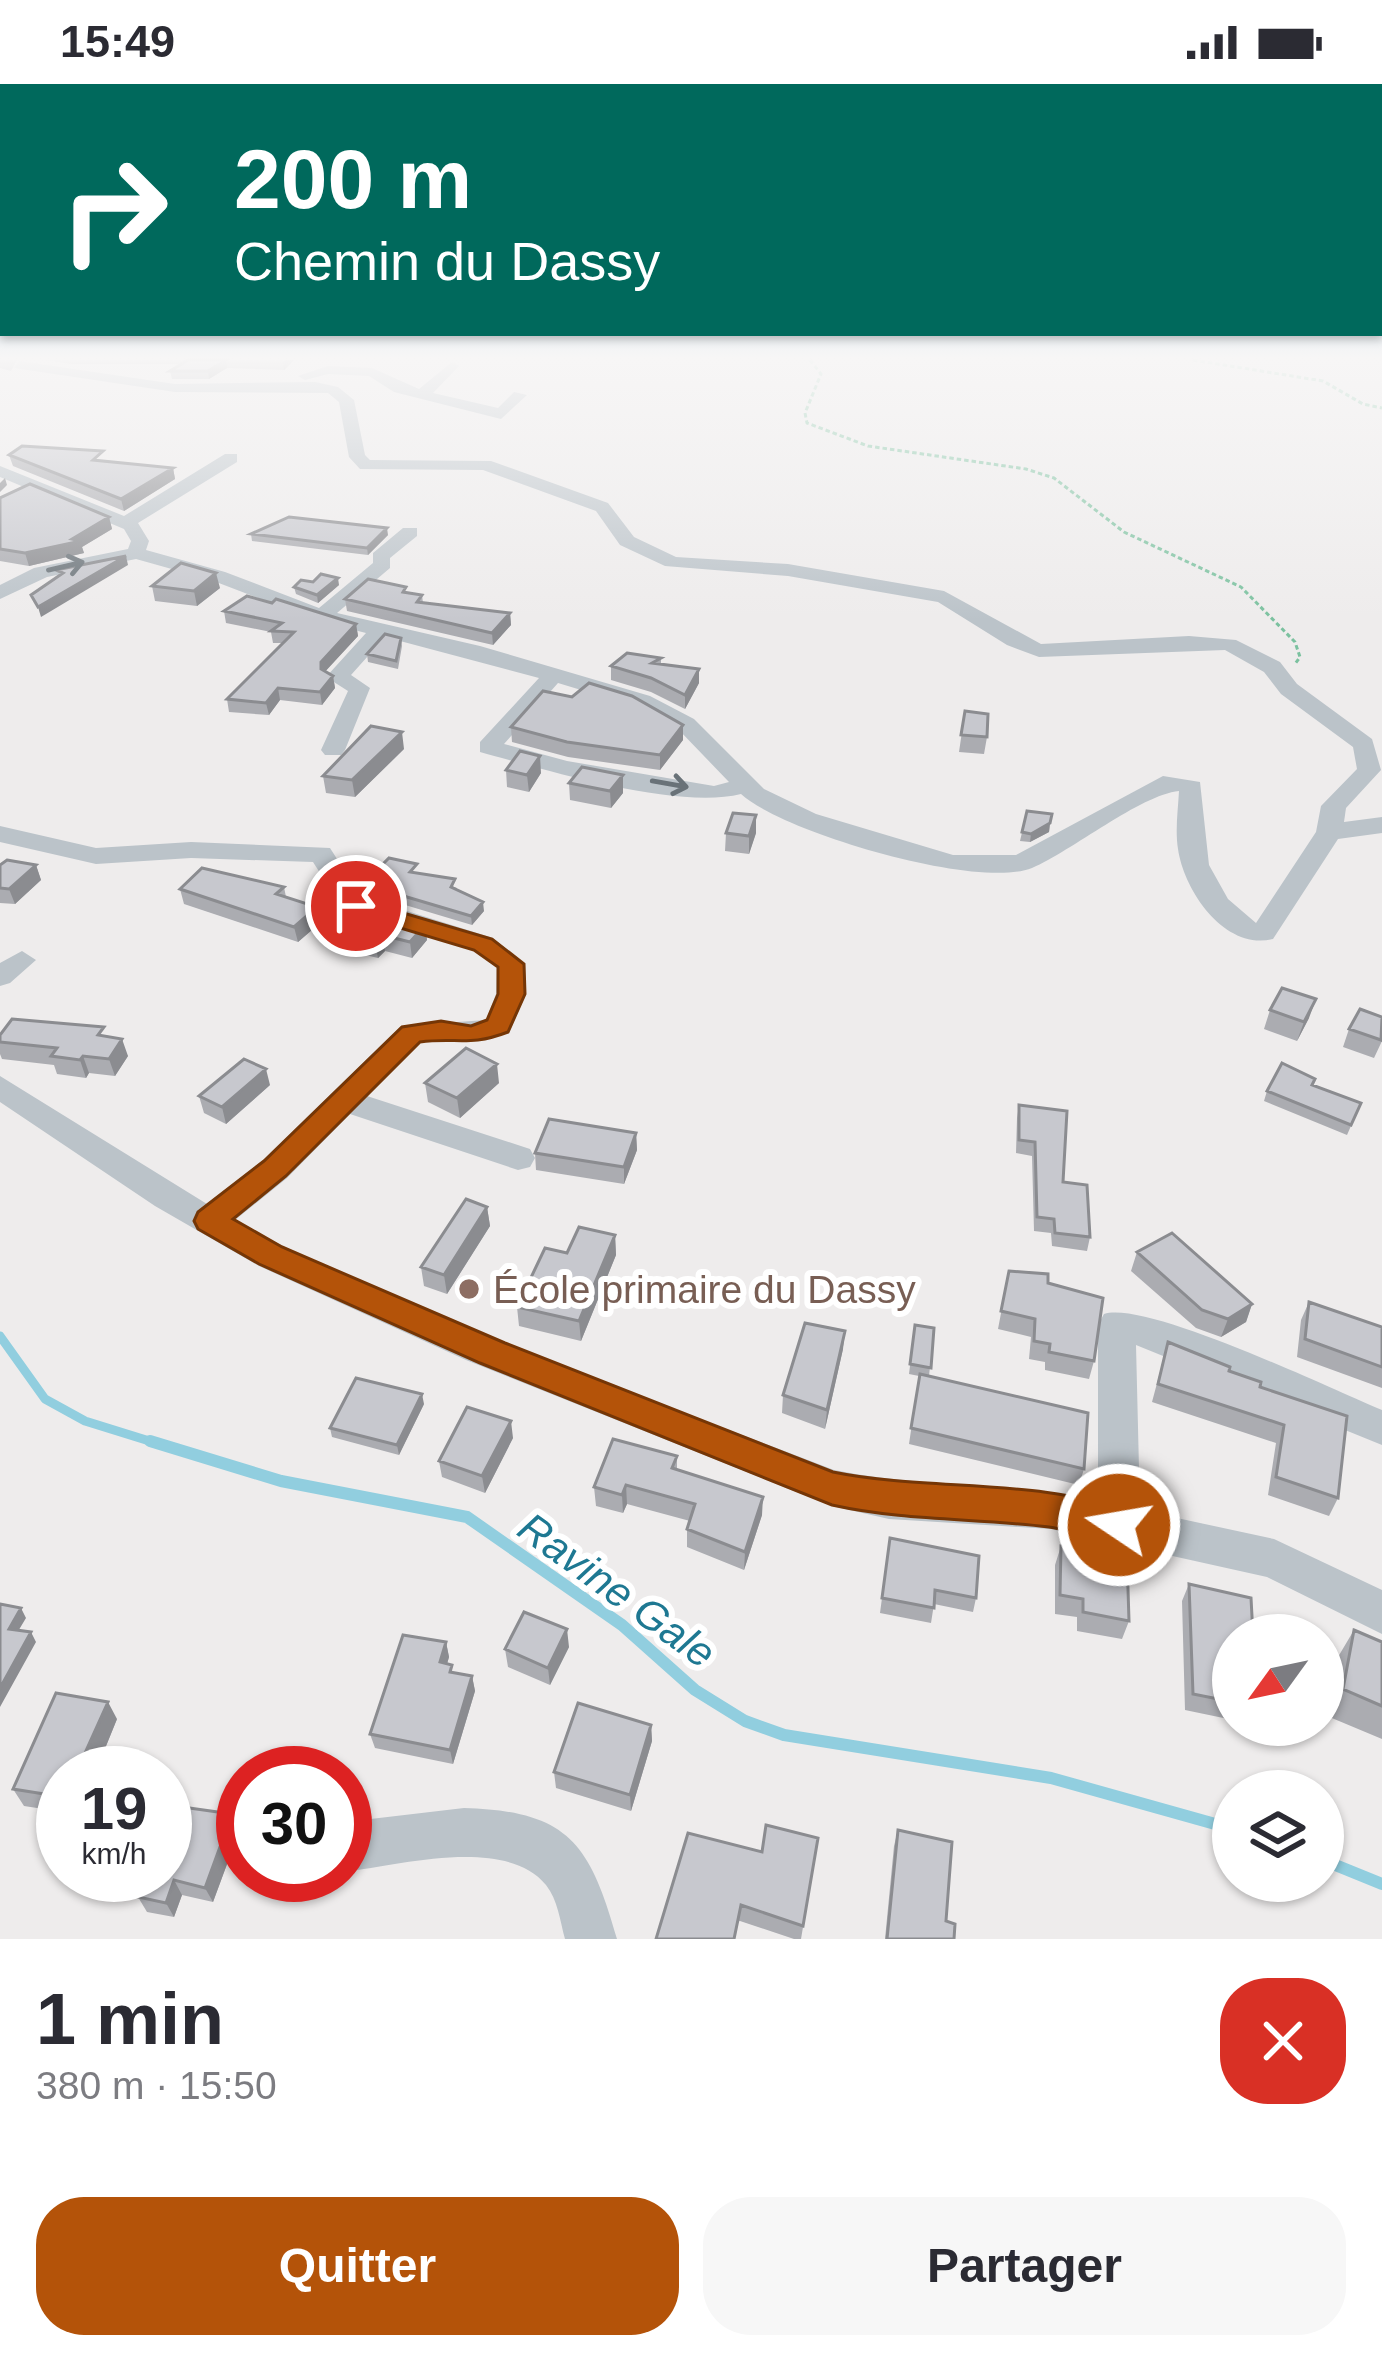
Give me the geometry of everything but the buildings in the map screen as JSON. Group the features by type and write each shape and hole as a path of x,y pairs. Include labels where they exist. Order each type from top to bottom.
{"street":[{"path":"0,593 40,572 136,553 218,576 322,616 555,674 642,701 686,724 745,785 807,819 904,852 997,866 1021,863 1172,782 1182,782 1191,787 1192,856 1223,912 1243,931 1254,934 1263,933 1329,832 1334,806 1369,770 1370,757 1351,732 1278,678 1272,667 1229,644 1040,651 944,597 788,570 671,562 627,541 602,507 485,465 365,465 355,447"},
{"path":"124,524 231,458"},
{"path":"0,471 135,529 140,541 136,553"},
{"path":"0,502 33,484"},
{"path":"322,616 383,564 380,557 410,532"},
{"path":"333,750 358,697 358,688 337,677 380,630"},
{"path":"555,674 488,747 565,768 714,793 745,785"},
{"path":"1329,832 1382,826"},
{"path":"0,834 96,856 272,849 322,854 342,886 338,898 483,944 511,964 511,994 498,1026 473,1036 441,1030 412,1034 275,1168 210,1221"},
{"path":"6,1098 270,1256 493,1353 832,1488 889,1500 1051,1510 1274,1559 1382,1613"},
{"path":"344,1100 518,1158"},
{"path":"1119,1525 1117,1324 1161,1336 1382,1428"},
{"path":"372,1844 491,1832 521,1835 544,1845 565,1867 579,1895 591,1939"}],"path":[{"path":"871,447 1046,475 1124,532 1241,587 1300,649 1295,664 1278,678"}],"waterway":[{"name":"Ravine Gale","path":"0,1336 45,1399 85,1421 159,1444"},
{"name":"Ravine Gale","path":"150,1441 281,1481 467,1517 622,1625 695,1690 745,1721 784,1735 1051,1778 1212,1823"},
{"name":"Ravine Gale","path":"1344,1869 1382,1884"}],"place":[{"name":"École primaire du Dassy","path":"469,1289"}],"route":[{"path":"356,906 483,944 511,964 511,994 498,1026 473,1036 441,1030 412,1034 275,1168 210,1221 270,1256 493,1353 832,1488 889,1500 1051,1510 1119,1525"}]}
